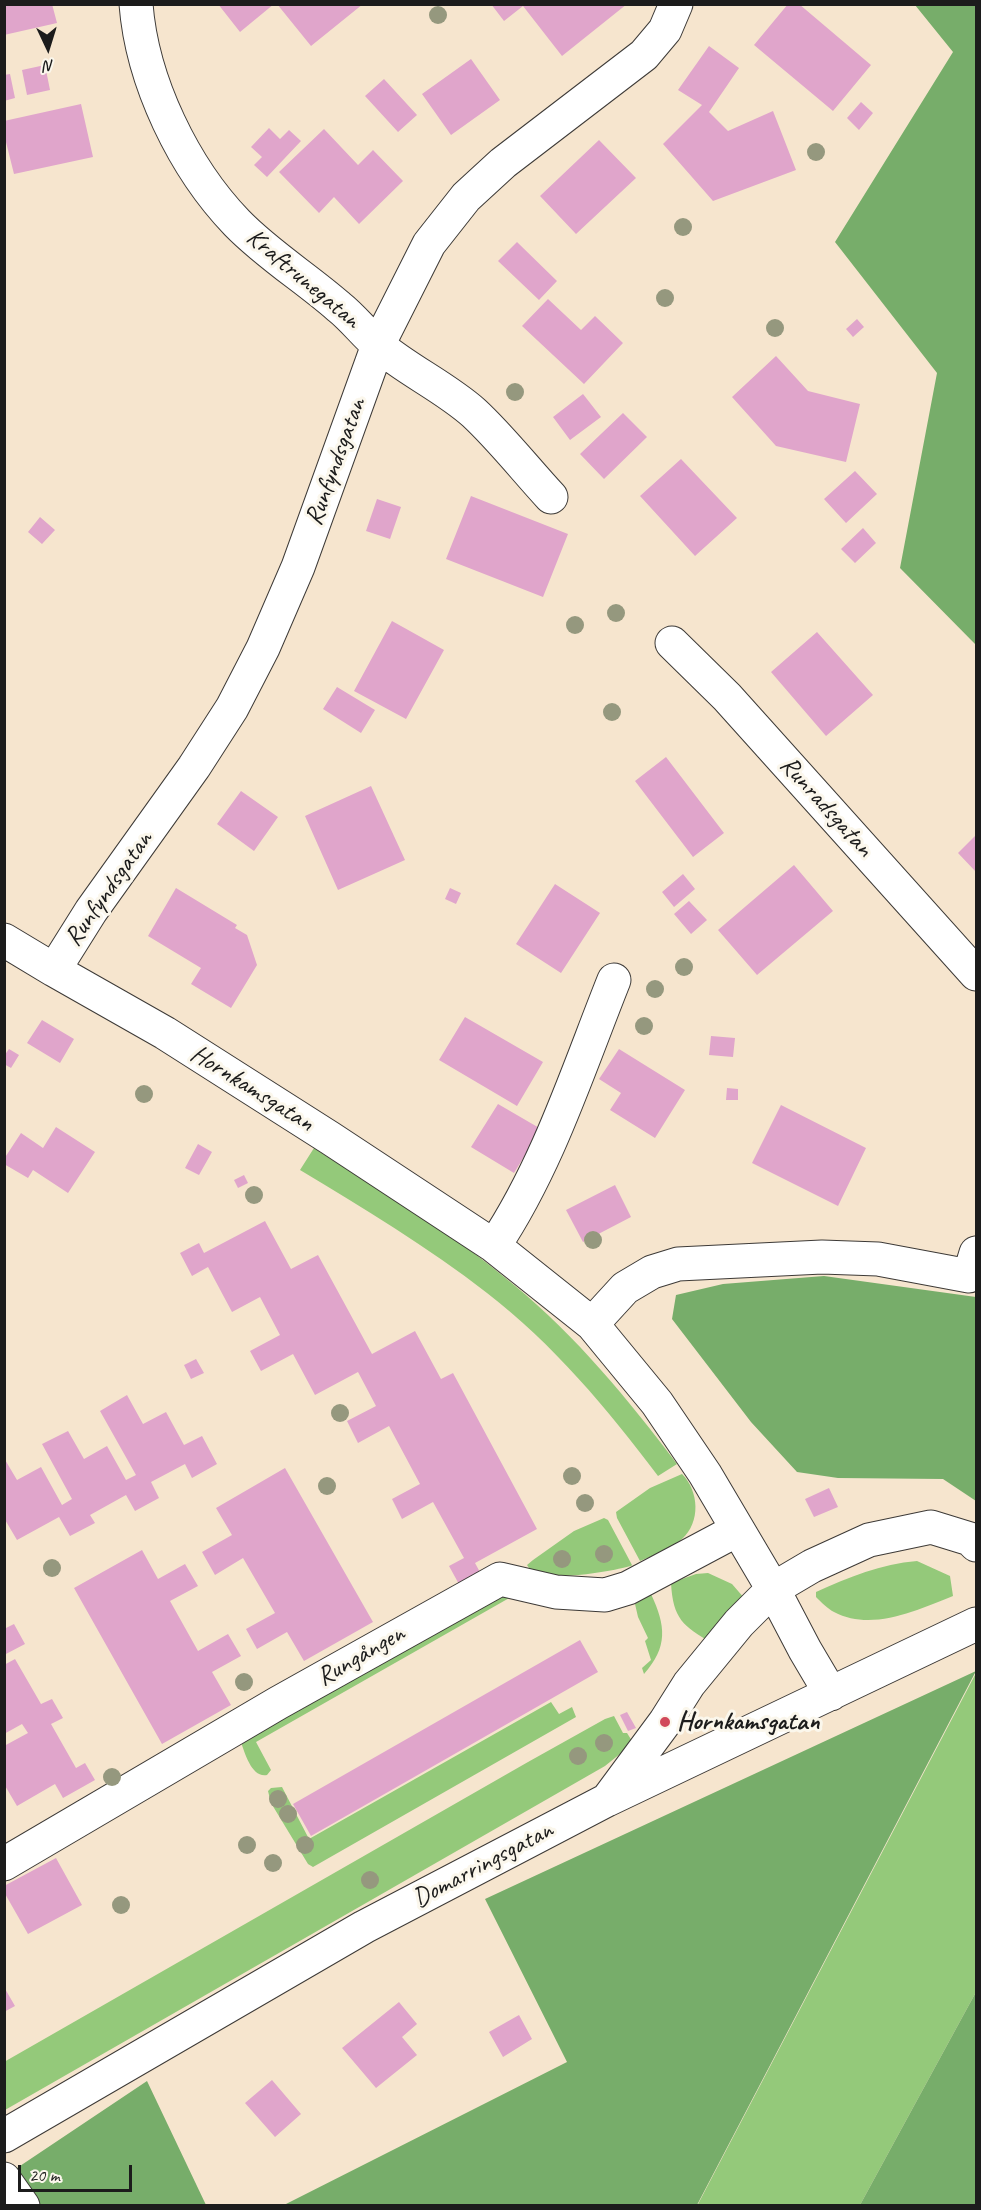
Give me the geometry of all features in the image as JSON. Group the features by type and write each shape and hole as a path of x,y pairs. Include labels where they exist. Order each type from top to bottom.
{"street":[{"name":"Kraftrunegatan","path":"136,4 146,61 164,111 184,152 210,190 237,223 282,263 340,307 378,345 474,413 551,497"},
{"name":"Runfyndsgatan","path":"54,970 91,911 195,767 232,708 263,648 297,567 378,345 429,244 466,197 503,163 644,55 665,30 676,4"},
{"name":"Runradsgatan","path":"672,643 734,705 976,974"},
{"name":"Hornkamsgatan","path":"4,939 165,1033 330,1138 494,1246 592,1324 657,1403 705,1474 773,1589 804,1650 831,1694"},
{"path":"494,1246 514,1216 551,1140 614,980"},
{"path":"592,1324 625,1288 652,1272 678,1264 833,1257 878,1259 969,1276 976,1253"},
{"path":"607,1800 665,1722 689,1684 739,1623 773,1589 812,1566 869,1540 931,1527 970,1539 976,1545"},
{"name":"Rungången","path":"4,1864 278,1703 500,1579 556,1592 605,1595 628,1588 737,1530"},
{"name":"Domarringsgatan","path":"4,2136 364,1927 607,1800 976,1624"},
{"path":"4,2179 23,2205"}],"green space":[{"path":"915,5 976,5 976,645 900,568 937,373 835,242 953,52"},
{"path":"314,1148 442,1230 491,1266 537,1305 601,1370 677,1464 658,1476 578,1378 557,1355 511,1313 465,1276 419,1244 300,1170"},
{"path":"824,1276 976,1297 976,1501 943,1479 838,1478 797,1472 751,1422 672,1319 676,1295 723,1284"},
{"path":"682,1474 692,1489 696,1506 692,1524 678,1543 640,1561 616,1512 650,1488"},
{"path":"604,1518 608,1520 631,1566 559,1576 545,1575 534,1571 527,1565 574,1531"},
{"path":"917,1561 950,1576 953,1596 894,1617 864,1620 849,1618 834,1612 816,1597 816,1592 853,1576 878,1568"},
{"path":"708,1573 732,1584 745,1599 712,1643 694,1632 681,1620 674,1605 671,1583 696,1574"},
{"path":"500,1589 511,1597 256,1742 271,1770 267,1775 262,1775 253,1769 241,1742"},
{"path":"651,1594 660,1616 662,1636 657,1655 644,1674 642,1668 651,1660 645,1641 648,1638 638,1617 635,1604"},
{"path":"976,1671 697,2205 284,2205 567,2062 485,1899"},
{"path":"976,1673 976,1992 860,2205 697,2206"},
{"path":"551,1702 559,1714 572,1707 576,1717 313,1867 308,1864 271,1803 268,1791 271,1788 282,1787 309,1839"},
{"path":"614,1716 623,1733 627,1733 632,1741 605,1766 5,2110 4,2062 528,1762"},
{"path":"976,1992 976,2205 860,2205"},
{"path":"147,2081 206,2205 5,2206 5,2176"}],"building":[{"path":"4,4 52,4 57,23 4,35"},
{"path":"218,4 274,4 240,32"},
{"path":"277,4 363,4 311,46"},
{"path":"491,4 627,4 562,56 523,6 504,21"},
{"path":"788,4 799,4 871,65 833,111 754,45"},
{"path":"709,46 739,68 709,112 728,131 773,111 796,170 713,201 663,144 702,105 678,90"},
{"path":"471,59 500,100 451,135 422,94"},
{"path":"45,65 50,90 27,95 22,70"},
{"path":"10,74 15,98 4,101 4,75"},
{"path":"384,79 417,115 398,132 365,96"},
{"path":"861,102 873,113 859,130 847,118"},
{"path":"81,104 93,157 14,174 4,134 4,121"},
{"path":"269,128 280,139 289,130 301,141 267,177 254,165 262,157 251,147"},
{"path":"324,129 358,165 373,150 403,181 359,224 334,197 319,213 279,172"},
{"path":"599,140 636,178 576,234 540,196"},
{"path":"517,242 557,281 539,300 498,261"},
{"path":"548,299 581,330 595,316 623,343 584,384 522,326"},
{"path":"857,319 864,327 853,337 846,329"},
{"path":"776,356 808,391 860,404 846,462 776,446 732,397"},
{"path":"583,394 601,417 570,440 553,417"},
{"path":"623,413 647,437 604,479 580,454"},
{"path":"681,459 737,518 695,556 640,496"},
{"path":"855,471 877,494 846,523 824,499"},
{"path":"471,496 568,534 543,597 446,559"},
{"path":"377,499 401,507 390,539 366,531"},
{"path":"40,517 55,530 42,544 28,532"},
{"path":"863,528 876,543 855,563 841,549"},
{"path":"392,621 444,650 406,719 354,691"},
{"path":"817,632 873,695 826,736 771,672"},
{"path":"337,687 375,710 361,733 323,709"},
{"path":"666,757 724,833 693,857 635,781"},
{"path":"371,786 405,860 338,890 305,816"},
{"path":"241,791 278,817 254,851 217,824"},
{"path":"976,835 976,872 958,853"},
{"path":"794,865 833,911 757,975 718,930"},
{"path":"683,874 695,889 674,907 662,892"},
{"path":"555,884 600,913 561,973 516,944"},
{"path":"176,888 237,925 235,928 247,935 257,965 231,1008 191,984 201,968 148,936"},
{"path":"450,888 461,893 456,904 445,899"},
{"path":"689,901 707,920 691,934 674,914"},
{"path":"465,1017 543,1062 517,1106 439,1060"},
{"path":"42,1020 74,1039 60,1063 27,1043"},
{"path":"711,1036 735,1038 733,1057 709,1055"},
{"path":"9,1049 19,1055 11,1068 4,1064 4,1056"},
{"path":"619,1049 685,1090 655,1138 610,1110 621,1093 599,1079"},
{"path":"727,1088 738,1089 738,1100 726,1100"},
{"path":"498,1104 541,1129 514,1173 471,1147"},
{"path":"781,1105 866,1148 838,1206 752,1163"},
{"path":"56,1127 95,1152 68,1193 33,1170 28,1178 4,1164 4,1159 21,1133 43,1148"},
{"path":"198,1144 212,1152 199,1175 185,1168"},
{"path":"244,1175 248,1183 238,1188 234,1180"},
{"path":"615,1185 631,1217 583,1242 566,1210"},
{"path":"265,1221 291,1269 318,1255 372,1354 415,1331 441,1379 453,1373 537,1529 475,1563 481,1574 460,1586 449,1566 464,1558 433,1502 402,1519 392,1499 420,1484 389,1426 358,1443 347,1421 376,1406 358,1372 315,1395 293,1354 261,1371 250,1351 280,1335 260,1297 232,1312 208,1267 192,1276 180,1253 199,1243 204,1253"},
{"path":"196,1359 204,1373 191,1379 184,1365"},
{"path":"127,1395 143,1424 166,1412 184,1445 202,1436 217,1464 192,1478 185,1464 151,1482 159,1498 135,1511 126,1495 90,1515 95,1523 70,1536 59,1517 17,1540 4,1518 4,1458 17,1480 41,1467 62,1505 72,1499 42,1444 68,1431 84,1459 107,1446 126,1480 136,1475 100,1411"},
{"path":"285,1468 373,1622 304,1661 287,1632 257,1649 246,1629 275,1613 243,1558 215,1575 202,1552 232,1535 216,1508"},
{"path":"829,1488 838,1507 814,1517 805,1499"},
{"path":"142,1550 158,1579 185,1564 198,1586 170,1601 198,1651 228,1634 241,1656 212,1672 231,1705 162,1744 74,1588"},
{"path":"14,1624 25,1644 4,1655 4,1625 6,1628"},
{"path":"580,1640 598,1672 311,1836 293,1804"},
{"path":"15,1659 41,1704 52,1699 63,1718 51,1724 76,1768 85,1763 95,1780 63,1798 55,1784 17,1806 4,1784 4,1746 28,1733 22,1724 4,1734 4,1665"},
{"path":"627,1712 636,1728 628,1731 620,1715"},
{"path":"56,1858 82,1905 28,1934 4,1892 4,1886"},
{"path":"4,1987 15,2006 4,2012"},
{"path":"399,2002 417,2024 402,2037 417,2055 376,2088 342,2048"},
{"path":"519,2015 532,2039 503,2057 489,2032"},
{"path":"272,2080 301,2114 275,2137 245,2103"}],"place":[{"name":"Hornkamsgatan","path":"665,1722"}]}
